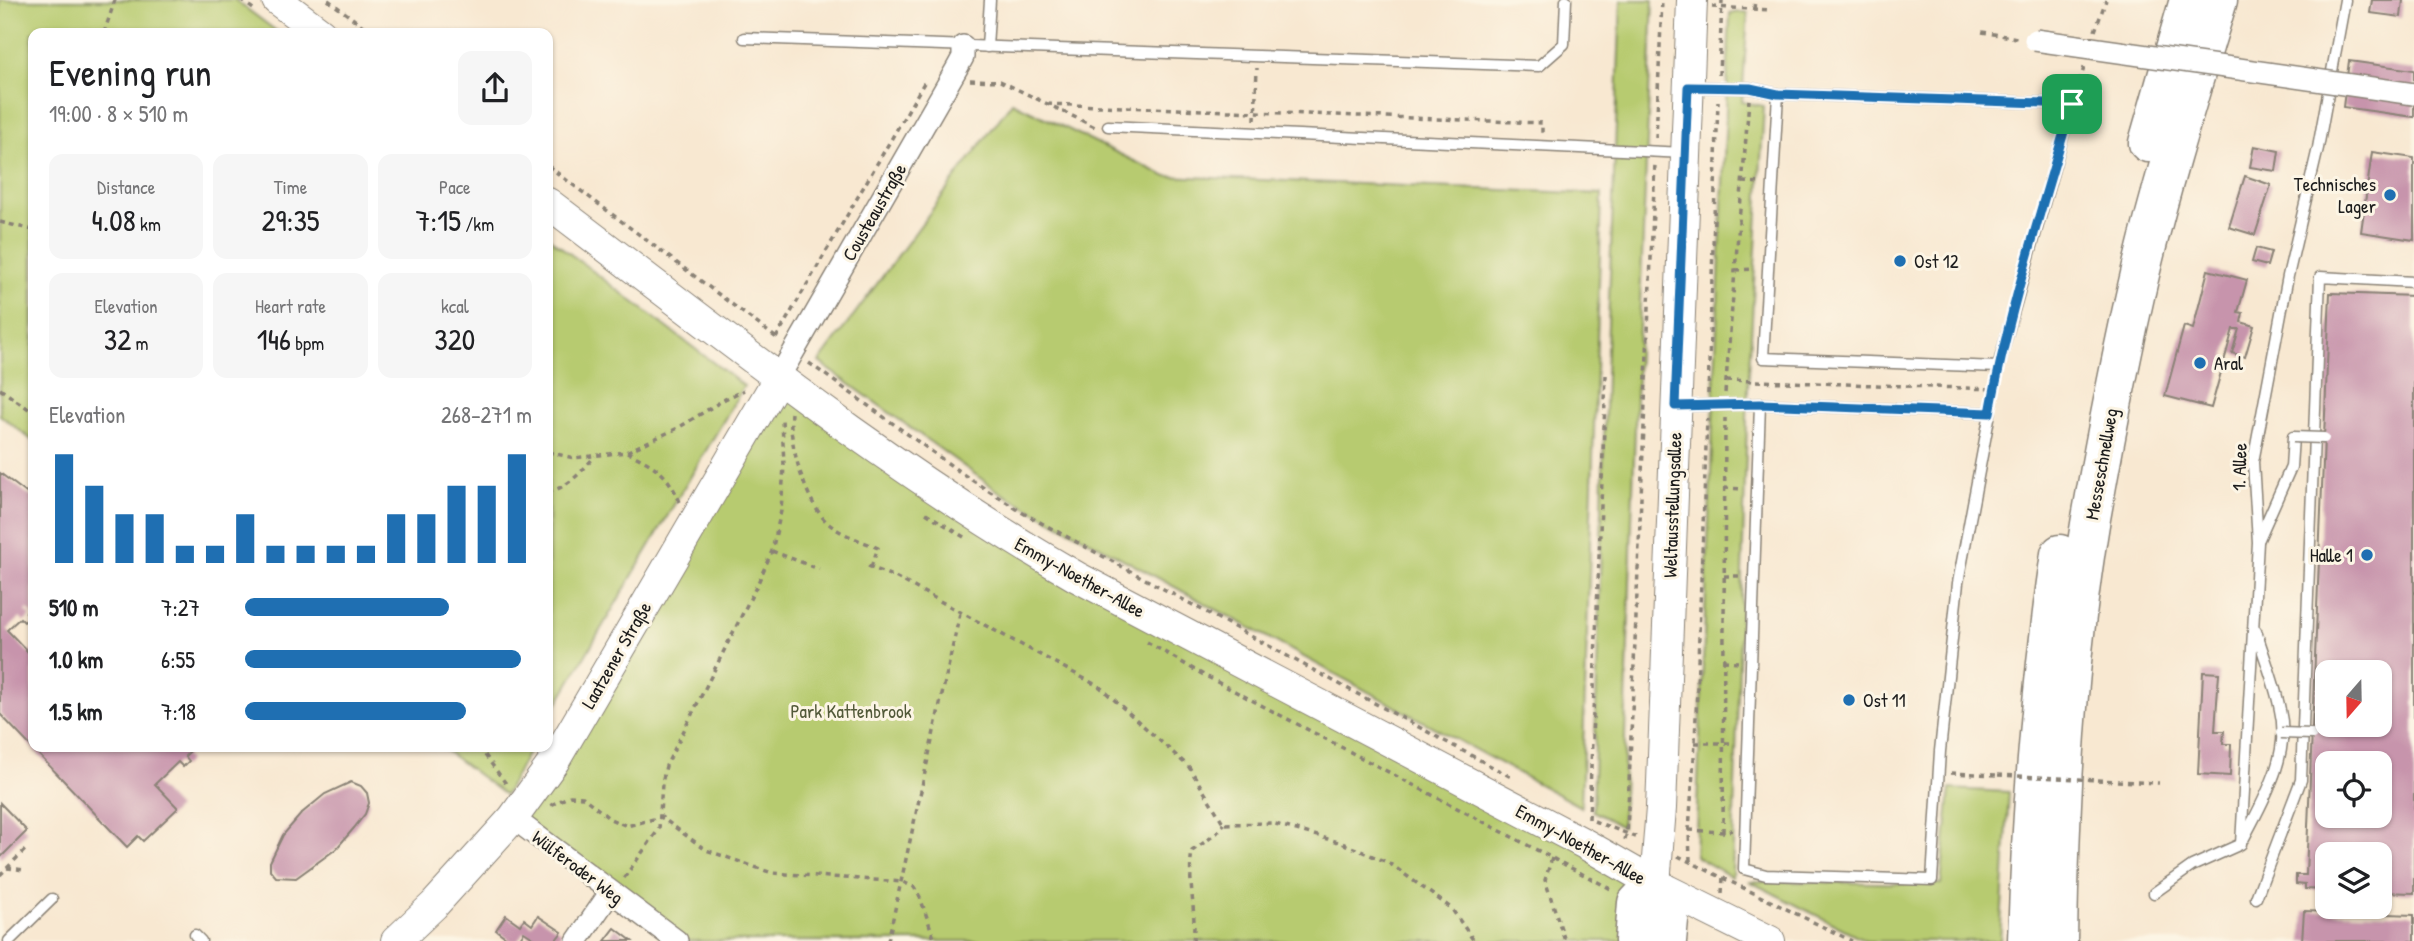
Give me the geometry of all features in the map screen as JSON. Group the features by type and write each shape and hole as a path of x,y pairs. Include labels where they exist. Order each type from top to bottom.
{"highway":[{"name":"Messeschnellweg","path":"2027,941 2036,772 2046,652 2064,522 2090,379 2116,263 2189,0"},
{"name":"Messeschnellweg","path":"2058,941 2062,800 2072,660 2090,526 2115,386 2141,270 2172,152 2218,0"},
{"path":"1634,941 1637,903 1655,884 1670,920 1667,941"}],"main road":[{"path":"277,0 314,28"},
{"name":"Weltausstellungsallee","path":"1655,884 1661,808 1692,0"},
{"name":"Emmy-Noether-Allee","path":"553,207 779,377 936,491 1004,536 1077,578 1585,844 1655,884 1770,941"},
{"name":"Laatzener Straße","path":"396,941 434,905 513,818 555,760 779,377"}],"street":[{"path":"2035,40 2414,94"},
{"name":"Cousteaustraße","path":"779,377 951,79 962,57 963,46"},
{"name":"Wülferoder Weg","path":"513,818 677,941"},
{"path":"577,941 610,893"}],"lane":[{"path":"987,47 989,0"},
{"path":"744,38 1539,66 1564,44 1566,0"},
{"name":"1. Allee","path":"2241,844 2258,542 2253,462 2288,276 2318,148 2345,0"},
{"path":"1688,87 1750,88 1778,94 2072,104 1998,367 1763,358 1778,94"},
{"path":"1108,126 1685,153"},
{"path":"2256,898 2301,780 2320,277 2414,282"},
{"path":"1675,406 1760,404 1990,413 1958,583 1940,751 1932,880 1766,875 1744,869 1760,404"},
{"path":"2258,542 2291,467 2293,437 2324,438"},
{"path":"2154,893 2192,866 2241,844 2265,799 2278,765 2281,712 2253,622"},
{"path":"2281,733 2312,734"},
{"path":"9,941 52,899"}],"path":[{"path":"106,28 115,0"},
{"path":"328,0 365,28"},
{"path":"1578,813 1627,832 1662,0"},
{"path":"1722,0 1695,743 1689,830 1690,861 1852,941"},
{"path":"1754,9 1755,0"},
{"path":"1982,32 2035,40"},
{"path":"1255,133 1257,56"},
{"path":"951,79 1000,81 1108,133 1108,126"},
{"path":"553,170 776,338 925,81"},
{"path":"1723,832 1725,405 1750,88"},
{"path":"1047,104 1542,123 1541,146"},
{"path":"0,222 28,229"},
{"path":"1735,270 1769,269"},
{"path":"1760,404 1763,358"},
{"path":"1990,413 1998,367"},
{"path":"816,369 967,477 1023,513 1521,782"},
{"path":"1589,819 1606,375"},
{"path":"1726,380 1994,389"},
{"path":"553,453 574,458 626,452 678,428 725,398 749,387"},
{"path":"0,389 28,409"},
{"path":"626,875 659,829 666,766 772,551 781,511 782,409"},
{"path":"790,415 802,480 819,514 831,526 878,548 869,566 897,578 1100,687 1189,767 1224,824"},
{"path":"626,452 659,468 673,486 681,504"},
{"path":"553,490 577,477 596,456"},
{"path":"1724,488 1757,489"},
{"path":"772,551 819,569"},
{"path":"888,941 903,883 960,613"},
{"path":"1695,743 1748,742"},
{"path":"484,752 508,786 513,818 570,796 583,797 610,819 628,826 661,817"},
{"path":"1961,774 2159,783"},
{"path":"661,817 706,850 772,873 903,883 914,887 935,941"},
{"path":"1194,941 1196,921 1188,872 1192,851 1216,834 1224,824"},
{"path":"1224,824 1272,824 1342,843 1390,863 1451,908 1474,941"},
{"path":"1689,830 1723,832 1745,827"},
{"path":"0,875 28,848"},
{"path":"1552,858 1545,880 1565,941"},
{"path":"7,868 25,870"}],"green space":[{"path":"0,0 235,0 272,28 28,28 28,437 0,415"},
{"path":"1621,0 1653,0 1622,827 1593,811"},
{"path":"1748,12 1742,102 1764,106 1748,390 1732,877 1695,856 1730,13"},
{"path":"1012,102 1165,176 1602,194 1581,807 1001,493 819,362"},
{"path":"553,241 744,386 553,711"},
{"name":"Park Kattenbrook","path":"779,377 936,491 1655,884 1634,941 681,941 513,818"},
{"path":"448,752 528,752 505,795"},
{"path":"1950,789 2009,792 2000,941 1867,941 1749,881 1941,884"}],"building":[{"path":"2372,0 2403,0 2401,17 2370,13"},
{"path":"2349,61 2414,70 2414,117 2343,107"},
{"path":"2254,146 2279,151 2276,171 2250,167"},
{"name":"Technisches Lager","path":"2372,152 2414,158 2414,240 2361,232"},
{"path":"2245,176 2271,185 2255,235 2229,227"},
{"path":"2256,248 2271,252 2267,266 2252,262"},
{"path":"2208,270 2247,280 2238,312 2243,313 2241,322 2254,326 2245,357 2232,353 2239,329 2233,329 2211,408 2165,396 2184,326 2193,329"},
{"name":"Halle 1","path":"2330,293 2414,296 2414,893 2392,892 2392,842 2315,842 2315,889 2305,889 2305,885 2296,884 2296,875 2306,875"},
{"path":"0,473 28,494 28,619 24,622 20,618 7,630 28,652 28,743 0,714"},
{"path":"2203,672 2219,673 2215,731 2224,731 2223,744 2231,744 2230,776 2198,774"},
{"path":"36,752 189,752 185,756 189,761 183,767 178,762 155,784 178,808 143,841 138,836 127,847"},
{"path":"351,782 361,786 367,793 369,803 365,814 354,828 336,849 296,878 276,877 270,870 270,862 283,835 302,813 325,794"},
{"path":"0,803 27,831 0,858"},
{"path":"2304,911 2315,911 2315,919 2392,919 2392,914 2414,915 2414,941 2302,941"},
{"path":"506,915 520,925 524,919 532,925 538,916 562,932 555,941 538,941 524,932 518,941 511,941 496,930"},
{"path":"615,928 632,941 605,941"}],"place":[{"name":"Technisches Lager","path":"2390,195"},
{"name":"Ost 12","path":"1900,261"},
{"name":"Aral","path":"2200,363"},
{"name":"Halle 1","path":"2367,555"},
{"name":"Ost 11","path":"1849,700"}],"route":[{"path":"1688,87 1750,88 1778,94 2072,104 2009,324 1990,413 1760,404 1675,406 1688,87"}]}
